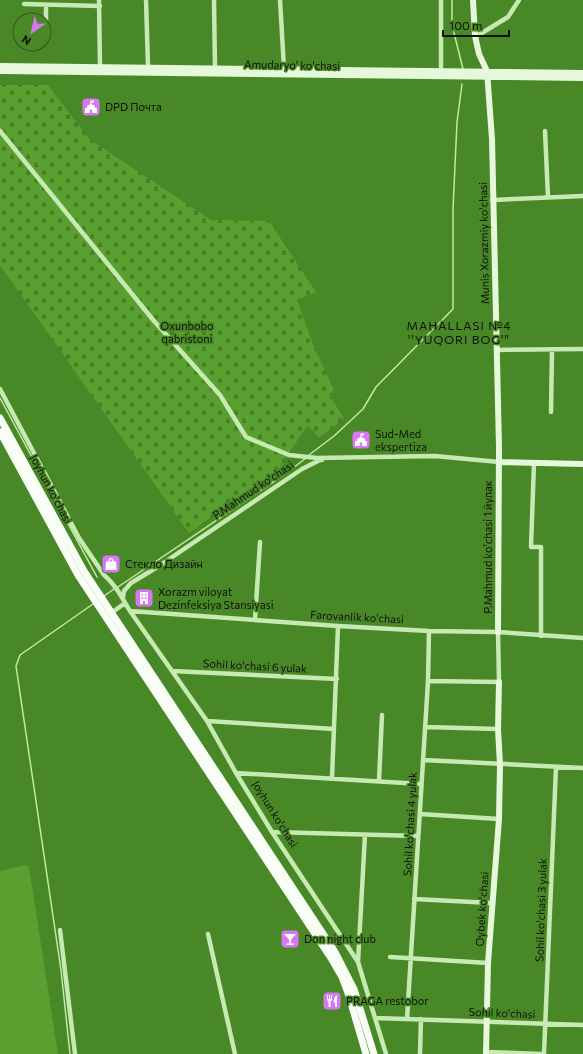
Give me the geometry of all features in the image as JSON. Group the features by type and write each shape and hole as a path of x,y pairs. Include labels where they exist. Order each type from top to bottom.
{"main road":[{"name":"Joyhun ko'chasi","path":"0,418 81,573"},
{"name":"Joyhun ko'chasi","path":"0,432 81,573"},
{"path":"81,573 111,610 335,952 354,989 374,1054"},
{"path":"81,573 104,615 331,958 342,977 348,993 366,1054"}],"street":[{"path":"100,0 100,67"},
{"path":"146,0 148,67"},
{"path":"0,66 148,67 216,71 214,0"},
{"path":"280,0 284,68"},
{"path":"441,0 441,71"},
{"name":"Munis Xorazmiy ko'chasi","path":"472,0 475,36 479,54 487,74 492,139 492,200 499,462"},
{"path":"477,36 508,17 519,0"},
{"path":"24,4 46,6 100,6"},
{"path":"46,6 46,12"},
{"name":"Amudaryo' ko'chasi","path":"216,71 284,68 452,71 583,78"},
{"name":"Amudaryo' ko'chasi","path":"0,71 216,71 487,74 583,73"},
{"path":"545,131 548,197"},
{"name":"P.Mahmud ko'chasi","path":"0,132 154,321 220,395 246,437 289,455 316,458 434,456 499,462 583,464"},
{"path":"492,200 583,196"},
{"path":"551,412 552,349"},
{"path":"496,350 583,349"},
{"path":"0,389 79,538 104,575 123,597"},
{"name":"P.Mahmud ko'chasi","path":"123,597 124,591 131,583 302,469 320,460 416,456"},
{"name":"P.Mahmud ko'chasi 1 йулак","path":"498,632 499,462"},
{"path":"534,463 531,547 541,547 541,636"},
{"path":"255,620 260,542"},
{"name":"Joyhun ko'chasi","path":"123,597 130,612 207,722 272,832 358,962 386,1054"},
{"path":"104,615 125,603"},
{"name":"Farovanlik ko'chasi","path":"130,612 338,626 429,631 498,632 583,638"},
{"path":"332,778 338,626"},
{"name":"Sohil ko'chasi 4 yulak","path":"407,1019 428,681 429,631"},
{"name":"Oybek ko'chasi","path":"486,1053 488,963 499,819 500,765 498,729 498,632"},
{"name":"Sohil ko'chasi 6 yulak","path":"172,671 337,679"},
{"path":"428,681 499,682"},
{"path":"379,781 382,716"},
{"path":"207,722 334,729"},
{"path":"425,727 498,729"},
{"path":"423,760 583,768"},
{"name":"Sohil ko'chasi 3 yulak","path":"542,1054 545,1023 556,767"},
{"path":"236,773 421,784"},
{"path":"420,814 499,819"},
{"path":"272,832 418,836"},
{"path":"358,962 365,835"},
{"path":"414,899 492,903"},
{"path":"60,930 75,1054"},
{"path":"208,934 235,1054"},
{"path":"390,956 488,963"},
{"name":"Sohil ko'chasi","path":"375,1018 583,1025"},
{"path":"420,1054 421,1019"},
{"path":"486,1053 542,1054"}],"green space":[{"name":"Oxunbobo qabristoni","path":"0,85 48,85 89,139 211,220 269,221 316,292 297,300 314,347 334,390 329,394 344,419 319,438 308,425 281,467 189,533 0,265"},
{"path":"26,865 29,867 58,1054 0,1054 0,871"}],"waterway":[{"path":"452,0 452,25 463,69"},
{"path":"309,455 334,436 363,409 376,387 453,309 453,209 457,122 462,84"},
{"path":"0,398 97,577"},
{"path":"118,587 288,472 306,458"},
{"path":"104,596 114,589"},
{"path":"70,1054 61,970 16,666 20,655 93,604"}],"place":[{"name":"DPD Почта","path":"91,107"},
{"name":"Sud-Med ekspertiza","path":"361,440"},
{"name":"Стекло Дизайн","path":"111,564"},
{"name":"Xorazm viloyat Dezinfeksiya Stansiyasi","path":"144,598"},
{"name":"Don night club","path":"290,939"},
{"name":"PRAGA restobor","path":"332,1001"}],"district":[{"name":"MAHALLASI №4 ''YUQORI BOG'\"","path":"459,333"}]}
